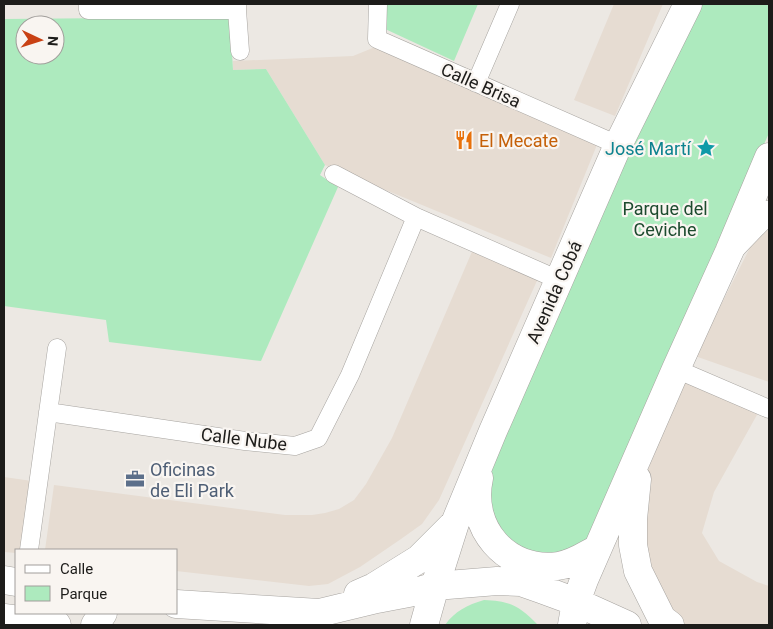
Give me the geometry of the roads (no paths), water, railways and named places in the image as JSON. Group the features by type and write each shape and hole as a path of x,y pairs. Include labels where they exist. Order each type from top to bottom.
{"main road":[{"name":"Avenida Cobá","path":"426,625 435,586 455,523 486,448 618,145 688,4"},
{"path":"571,617 597,549 729,252 769,157"},
{"path":"486,448 477,489 478,511 484,528 503,551 528,564 548,567 571,563 597,549"},
{"path":"640,452 633,519 633,545 640,576 662,619 670,625"},
{"path":"319,613 374,587 419,559 455,523"},
{"path":"178,611 319,613 435,586 497,581 521,582 541,588 571,617 627,625"},
{"path":"426,625 444,606 477,583"},
{"path":"4,618 57,625"}],"street":[{"path":"88,4 88,10 237,7 240,51"},
{"name":"Calle Brisa","path":"378,4 377,39 618,145"},
{"path":"476,83 510,4"},
{"path":"334,174 416,217 559,280"},
{"path":"729,252 760,219 769,213"},
{"name":"Calle Nube","path":"48,412 244,441 295,446 318,438 350,375 416,217"},
{"path":"29,549 57,348"},
{"path":"676,369 769,409"}],"place":[{"name":"El Mecate","path":"464,140"},
{"name":"José Martí","path":"706,148"},
{"name":"Oficinas de Eli Park","path":"135,479"}],"park label":[{"name":"Parque del Ceviche","path":"665,218"}]}
